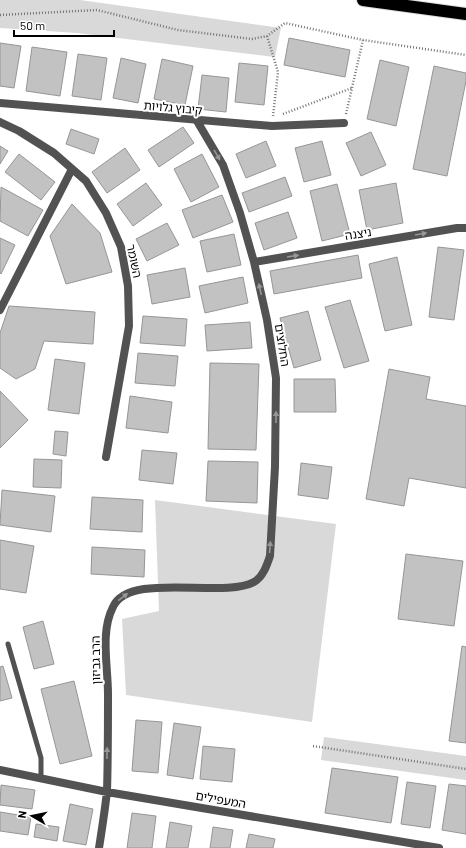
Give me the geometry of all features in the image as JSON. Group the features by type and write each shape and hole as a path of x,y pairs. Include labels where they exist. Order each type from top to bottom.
{"highway":[{"path":"363,0 466,14"},
{"path":"436,11 466,18"}],"street":[{"name":"קיבוץ גלויות","path":"0,103 197,121 344,123"},
{"name":"החלוצים","path":"197,121 223,165 240,213 254,262 267,320 276,378 275,467 270,556 266,569 255,582"},
{"name":"השומר","path":"0,122 19,131 54,153 86,181 106,212 121,246 128,286 129,326 106,457"},
{"path":"0,310 72,169"},
{"name":"ניצנה","path":"254,262 457,228 466,228"},
{"name":"הרב גביזון","path":"99,848 107,792 108,693 106,630 113,606 125,594 143,588 234,587 255,582"},
{"name":"המעפילים","path":"0,770 107,792 408,845 439,848"}],"lane":[{"path":"8,644 41,758 41,779"}],"path":[{"path":"0,15 97,10 178,30 252,39 267,36 285,23 363,40 466,55"},
{"path":"267,36 278,72 273,122 352,88"},
{"path":"344,123 363,40"},
{"path":"313,746 466,769"}],"shaded area":[{"path":"0,0 80,0 281,28 275,57 77,33 0,28"},
{"path":"155,500 336,524 312,722 126,695 122,619 159,611"},
{"path":"324,737 466,756 466,780 321,760"}],"building":[{"path":"289,38 350,50 345,77 284,65"},
{"path":"0,43 21,46 14,88 0,86"},
{"path":"32,47 67,52 60,96 26,91"},
{"path":"78,54 107,58 101,100 72,96"},
{"path":"121,58 146,64 138,103 113,98"},
{"path":"162,59 193,66 185,105 154,99"},
{"path":"380,60 409,67 396,126 367,119"},
{"path":"239,63 268,66 264,105 235,102"},
{"path":"434,66 466,73 466,81 447,176 413,169"},
{"path":"202,75 229,78 226,112 198,109"},
{"path":"183,127 194,143 159,167 148,150"},
{"path":"71,129 99,139 94,154 66,144"},
{"path":"371,132 386,165 361,176 346,143"},
{"path":"266,141 276,166 246,178 236,154"},
{"path":"322,141 331,175 304,182 295,148"},
{"path":"0,146 8,151 0,164"},
{"path":"125,148 140,170 107,193 92,172"},
{"path":"19,154 55,182 41,200 5,172"},
{"path":"202,154 219,187 191,202 174,169"},
{"path":"285,177 292,196 249,212 242,193"},
{"path":"146,183 162,205 133,226 117,204"},
{"path":"396,183 403,223 367,230 359,190"},
{"path":"337,184 350,234 322,241 310,191"},
{"path":"1,187 43,210 28,236 0,221"},
{"path":"222,195 233,222 193,238 182,210"},
{"path":"72,204 100,233 112,272 66,284 50,236"},
{"path":"288,212 297,238 264,250 255,223"},
{"path":"167,223 179,245 147,261 136,239"},
{"path":"234,234 241,265 207,272 200,241"},
{"path":"0,238 15,245 1,274 0,273"},
{"path":"438,247 464,250 454,320 429,317"},
{"path":"358,255 362,278 274,294 270,271"},
{"path":"397,257 412,325 385,331 369,264"},
{"path":"185,268 190,297 152,304 147,275"},
{"path":"243,277 248,303 205,313 199,286"},
{"path":"350,300 369,361 344,368 325,307"},
{"path":"9,306 95,312 93,344 44,341 35,369 16,379 0,368 0,333"},
{"path":"308,311 321,360 294,368 280,318"},
{"path":"143,316 187,319 185,346 140,343"},
{"path":"250,322 252,348 207,351 205,325"},
{"path":"138,353 178,356 175,386 135,383"},
{"path":"55,359 85,363 79,414 48,410"},
{"path":"210,363 259,364 256,450 208,449"},
{"path":"389,369 430,377 426,399 466,406 466,488 409,478 404,506 366,499"},
{"path":"294,379 335,379 336,412 294,412"},
{"path":"0,391 28,420 0,448"},
{"path":"130,396 172,402 168,433 126,428"},
{"path":"55,431 68,432 66,456 53,454"},
{"path":"142,450 177,453 173,484 139,480"},
{"path":"34,459 62,460 61,488 33,487"},
{"path":"208,461 258,462 257,503 206,501"},
{"path":"301,463 332,467 328,499 298,495"},
{"path":"2,490 55,496 51,532 0,525"},
{"path":"92,497 143,500 142,532 90,529"},
{"path":"0,540 34,546 26,593 0,589"},
{"path":"92,547 145,550 144,577 91,574"},
{"path":"406,554 463,561 454,626 398,619"},
{"path":"43,621 54,664 34,669 23,627"},
{"path":"462,646 466,647 466,743 449,741"},
{"path":"3,666 12,698 0,701 0,667"},
{"path":"74,681 92,756 60,764 41,689"},
{"path":"136,720 162,722 158,773 132,771"},
{"path":"174,723 201,727 193,779 167,775"},
{"path":"203,746 235,749 232,782 200,779"},
{"path":"332,768 398,777 391,823 325,813"},
{"path":"407,782 436,786 430,828 401,824"},
{"path":"449,784 466,786 466,834 442,830"},
{"path":"1,785 35,790 32,809 0,805"},
{"path":"70,804 93,809 86,845 63,841"},
{"path":"0,812 31,817 28,835 0,831"},
{"path":"132,813 156,816 152,848 127,848"},
{"path":"170,822 192,826 188,848 166,848"},
{"path":"36,824 59,827 57,841 34,837"},
{"path":"213,827 233,830 230,848 210,848"},
{"path":"249,834 275,839 273,848 246,848"}]}
